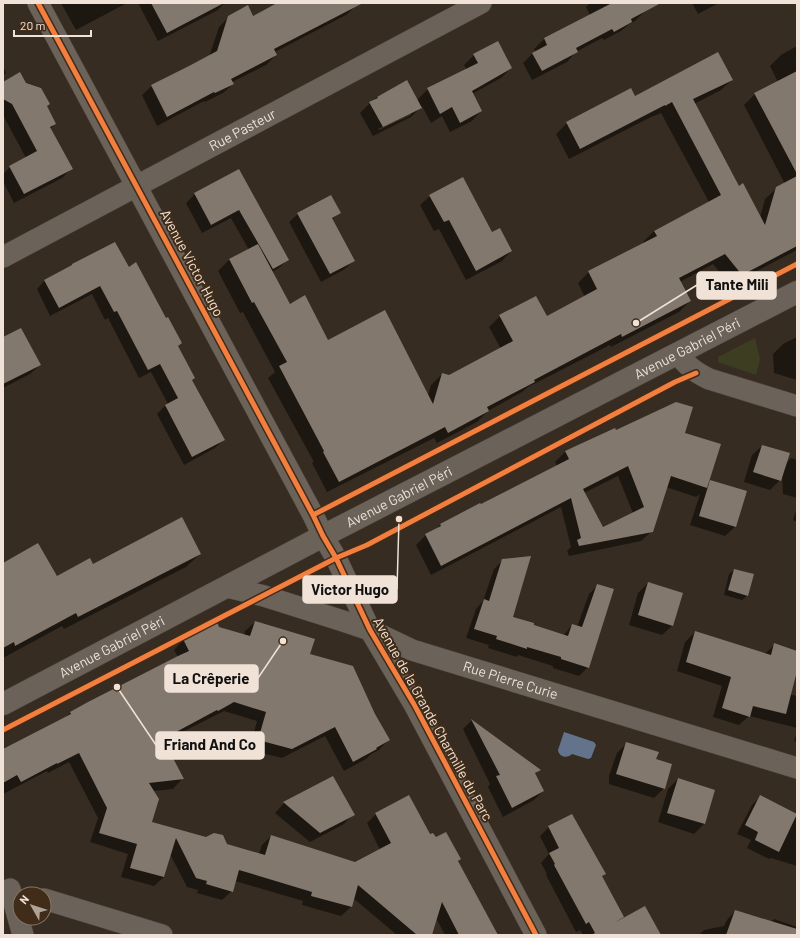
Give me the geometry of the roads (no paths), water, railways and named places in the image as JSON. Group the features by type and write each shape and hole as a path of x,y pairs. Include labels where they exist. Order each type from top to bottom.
{"street":[{"name":"Avenue Victor Hugo","path":"38,3 323,536"},
{"name":"Rue Pasteur","path":"3,257 481,3"},
{"name":"Avenue Gabriel Péri","path":"3,704 323,536 797,292"},
{"path":"678,354 687,366 696,373 709,379 797,406"},
{"name":"Avenue de la Grande Charmille du Parc","path":"323,536 336,558 370,630 415,706 536,935"},
{"name":"Rue Pierre Curie","path":"227,586 264,596 370,630 412,650 797,768"},
{"path":"52,901 162,935"}],"water":[{"path":"564,732 594,742 596,745 591,758 588,759 572,754 566,757 562,756 558,750"}],"place":[{"name":"Tante Mili","path":"636,323"},
{"name":"Victor Hugo","path":"399,519"},
{"name":"La Crêperie","path":"283,641"},
{"name":"Friand And Co","path":"117,687"}]}
